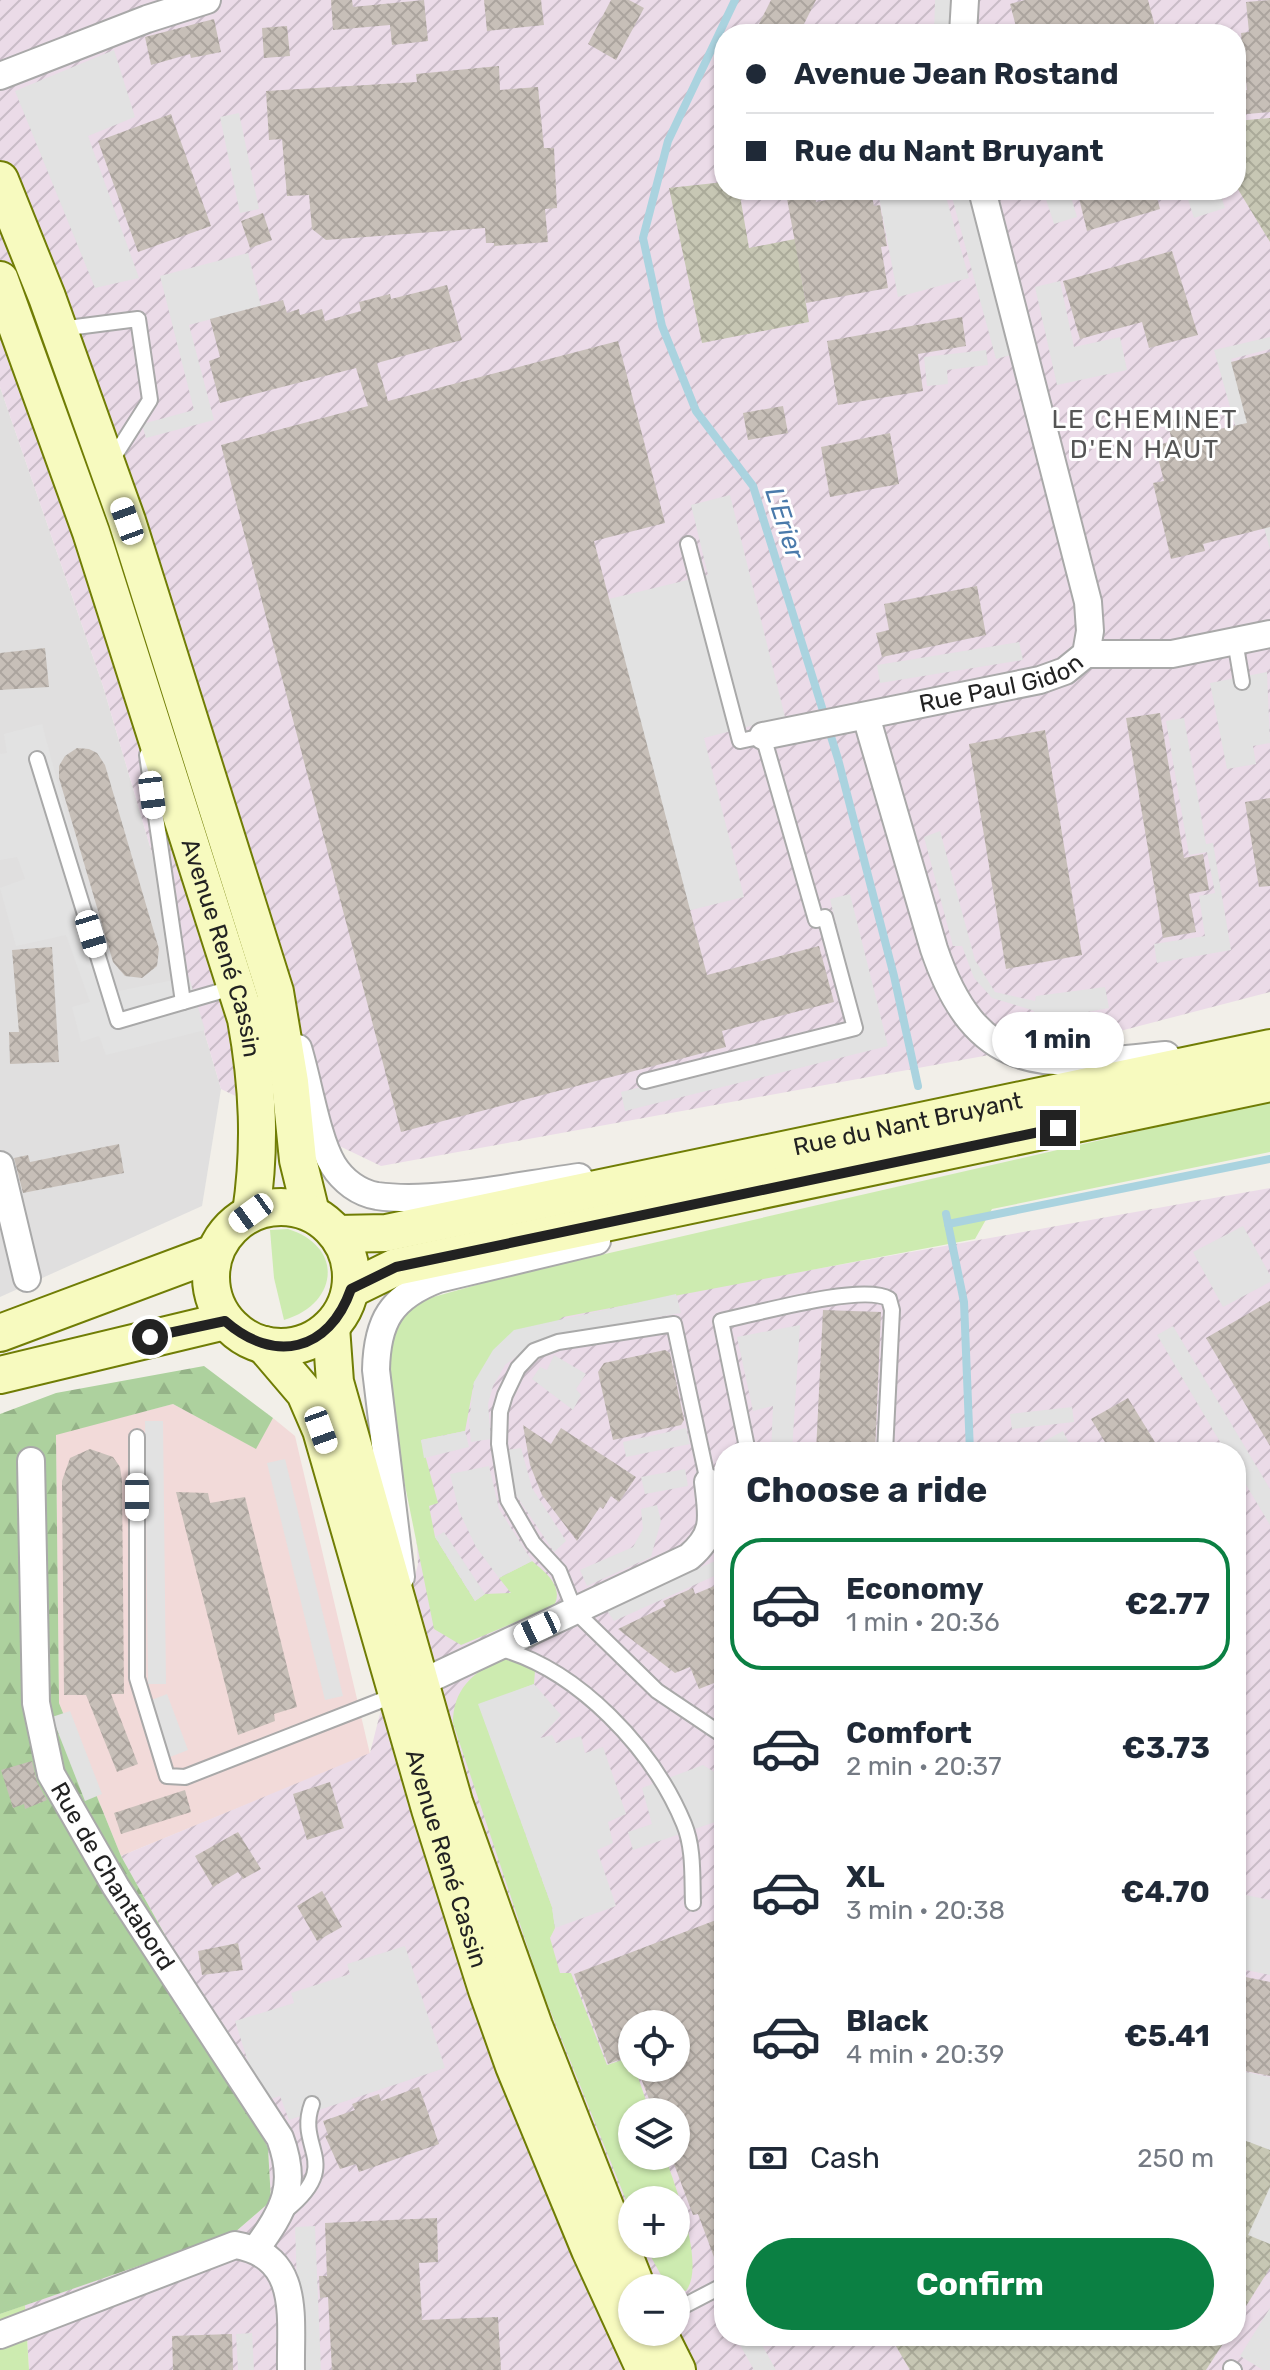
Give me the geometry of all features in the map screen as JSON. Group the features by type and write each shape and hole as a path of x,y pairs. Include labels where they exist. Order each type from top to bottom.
{"main road":[{"name":"Avenue René Cassin","path":"0,180 59,329 108,467 275,992 290,1082 298,1160 324,1223"},
{"name":"Avenue René Cassin","path":"0,280 91,532 246,1019 258,1084 259,1162 251,1213"},
{"name":"Rue du Nant Bruyant","path":"324,1223 386,1233 1270,1047"},
{"name":"Rue du Nant Bruyant","path":"351,1289 396,1267 1270,1083"},
{"path":"281,1206 324,1223 349,1259 351,1289 344,1309 331,1327 311,1341 288,1347 264,1345 242,1336 225,1321 214,1300 210,1277 214,1253 228,1229 251,1213 281,1206"},
{"path":"0,1333 214,1253"},
{"path":"0,1375 225,1321"},
{"name":"Avenue René Cassin","path":"331,1327 335,1382 400,1602 408,1689 467,1931 509,2053 590,2250 618,2296"},
{"name":"Avenue René Cassin","path":"264,1345 305,1393 321,1430 408,1689 454,1802 534,2026 631,2274"},
{"name":"Avenue René Cassin","path":"642,2346 645,2370"},
{"name":"Avenue René Cassin","path":"654,2346 677,2370"}],"street":[{"path":"0,76 147,19 207,0"},
{"path":"964,24 965,0"},
{"name":"Rue Paul Gidon","path":"775,733 1040,680 1065,671 1086,654 1090,631 1088,602 985,200"},
{"path":"1086,654 1172,654 1270,634"},
{"path":"866,716 945,982 964,1015 977,1028 1020,1055 1066,1065 1270,1047"},
{"name":"Avenue René Cassin","path":"275,992 293,1034 328,1156 346,1181 361,1190"},
{"name":"Rue du Nant Bruyant","path":"361,1190 375,1195 417,1197 781,1152"},
{"path":"0,1165 27,1278"},
{"name":"Rue du Nant Bruyant","path":"376,1370 377,1338 392,1309 414,1289 867,1167"},
{"name":"Avenue René Cassin","path":"376,1370 401,1557 400,1602"},
{"name":"Rue de Chantabord","path":"31,1461 36,1703 51,1774 116,1887 280,2138 287,2157 289,2182 282,2214 256,2249"},
{"path":"708,1482 714,1502"},
{"path":"408,1689 689,1557 707,1541 714,1525"},
{"path":"0,2335 235,2245 256,2249 275,2264 287,2288 291,2370"}],"lane":[{"path":"59,329 138,319 150,400 108,467"},
{"path":"645,1081 855,1028 825,917 816,920 775,733 740,741 688,544"},
{"path":"1235,641 1242,682"},
{"path":"137,675 159,854 183,1002"},
{"path":"37,759 118,1021 235,987"},
{"path":"746,1442 721,1321 812,1301 879,1292 889,1299 892,1310 885,1442"},
{"path":"708,1482 674,1324 558,1342 534,1351 518,1368 500,1412 500,1451 508,1500 533,1543 559,1571 575,1611 657,1691 714,1729"},
{"path":"137,1437 137,1678 167,1776 185,1777 408,1689"},
{"path":"498,1648 544,1666 583,1694 625,1734 664,1782 685,1827 692,1861 693,1903"},
{"path":"282,2214 303,2197 311,2183 317,2152 309,2130 312,2104"},
{"path":"690,2303 714,2290"}],"shaded area":[{"path":"0,0 1270,0 1270,992 1120,1031 381,1166 221,1089 103,686 0,387"},
{"path":"935,0 950,0 950,24 934,24"},
{"path":"114,50 135,117 88,136 139,278 95,288 15,91"},
{"path":"239,113 259,209 240,213 220,117"},
{"path":"1270,118 1270,242 1244,200 1246,120"},
{"path":"714,183 714,200 741,200 749,248 795,239 809,322 702,343 669,188"},
{"path":"880,200 947,200 969,278 898,297"},
{"path":"953,200 971,200 1011,355 996,359"},
{"path":"1046,200 1072,200 1077,217 1054,224"},
{"path":"1188,200 1222,200 1225,208 1194,218"},
{"path":"248,253 261,306 189,325 214,420 146,438 142,424 194,410 160,276"},
{"path":"1060,281 1074,347 1120,337 1127,370 1057,385 1035,287"},
{"path":"1270,337 1270,349 1231,359 1270,499 1270,549 1214,350"},
{"path":"986,350 988,365 947,370 948,384 927,386 924,357"},
{"path":"0,387 103,686 221,1089 202,1206 0,1297"},
{"path":"730,495 785,717 704,738 744,897 687,911 609,599 708,575 691,505"},
{"path":"1019,642 1023,660 880,683 877,665"},
{"path":"1267,672 1270,743 1253,746 1256,764 1227,769 1210,683"},
{"path":"1184,718 1206,844 1213,843 1231,950 1157,963 1154,944 1205,936 1199,896 1215,893 1207,852 1189,855 1166,721"},
{"path":"42,724 113,992 189,977 205,1030 106,1055 99,1036 81,1042 72,1007 90,1002 66,935 16,946 0,888 25,879 17,857 0,860 0,754 7,753 4,734"},
{"path":"940,831 975,960 995,992 1035,1001 1036,996 1105,987 1109,1008 1045,1020 1032,1010 992,998 974,978 962,946 953,946 924,837"},
{"path":"850,894 888,1046 625,1111 621,1092 863,1033 830,899"},
{"path":"1270,1188 1270,2370 29,2370 25,2305 234,2233 271,2201 268,2148 189,1978 121,1856 370,1753 418,1564 409,1409 473,1355 530,1320"},
{"path":"1243,1226 1270,1275 1270,1282 1223,1307 1193,1252"},
{"path":"676,1294 681,1313 574,1332 533,1344 505,1365 493,1386 488,1404 491,1439 471,1442 469,1421 474,1382 493,1350 514,1330"},
{"path":"800,1325 793,1442 771,1442 773,1406 753,1411 737,1337"},
{"path":"1173,1326 1242,1442 1220,1442 1157,1335"},
{"path":"554,1355 586,1374 576,1389 581,1395 573,1410 532,1379 540,1367 547,1370"},
{"path":"173,1404 255,1448 273,1418 295,1436 370,1754 121,1856 59,1703 56,1434"},
{"path":"1072,1407 1074,1422 1012,1429 1010,1414"},
{"path":"145,1421 163,1421 166,1684 148,1684"},
{"path":"686,1428 690,1444 626,1457 623,1442"},
{"path":"465,1431 469,1447 424,1458 421,1440"},
{"path":"1063,1431 1068,1442 1043,1442"},
{"path":"521,1448 532,1488 566,1541 554,1552 516,1495 507,1450"},
{"path":"1246,1449 1270,1489 1270,1525 1246,1485"},
{"path":"285,1459 343,1696 325,1700 267,1463"},
{"path":"489,1466 499,1509 532,1561 499,1578 476,1547 459,1511 450,1474"},
{"path":"685,1469 688,1486 645,1494 641,1477"},
{"path":"657,1505 661,1521 651,1557 587,1586 580,1570 633,1547 643,1529 641,1509"},
{"path":"444,1532 485,1594 475,1601 435,1537"},
{"path":"714,1561 714,1576 614,1621 606,1609"},
{"path":"534,1684 561,1715 540,1738 552,1735 556,1743 581,1736 585,1753 603,1747 626,1814 608,1822 613,1843 597,1850 616,1906 555,1928 552,1907 478,1704"},
{"path":"167,1694 188,1750 170,1757 149,1701"},
{"path":"70,1711 102,1794 85,1801 52,1717"},
{"path":"703,1765 714,1772 714,1822 633,1850 628,1832 652,1824 642,1788"},
{"path":"1246,1895 1270,1900 1270,1975 1246,1970"},
{"path":"405,1946 445,2068 289,2120 280,2096 261,2102 235,2021 294,2003 291,1993 350,1974 347,1964"},
{"path":"1246,2072 1270,2077 1270,2150 1246,2141"},
{"path":"1246,2129 1270,2140 1270,2268 1246,2306"},
{"path":"1270,2187 1270,2244 1248,2235"},
{"path":"315,2226 321,2370 300,2370 295,2227"},
{"path":"1270,2308 1270,2370 1263,2370 1240,2356"},
{"path":"252,2333 254,2370 238,2370 236,2334"},
{"path":"741,2346 763,2346 776,2370 754,2370"},
{"path":"896,2346 1222,2346 1206,2370 910,2370"}],"green space":[{"path":"1270,1101 1270,1152 992,1209 975,1239 563,1317 474,1382 465,1431 421,1440 438,1503 429,1506 435,1537 475,1601 485,1594 511,1593 499,1578 532,1561 555,1586 554,1606 461,1645 434,1629 393,1426 385,1358 390,1335 404,1313 419,1301 505,1277"},
{"path":"288,1229 306,1237 319,1249 326,1261 328,1275 324,1289 315,1302 284,1320 274,1278 270,1230"},
{"path":"204,1366 273,1418 256,1449 173,1404 56,1435 59,1703 121,1856 189,1978 268,2148 271,2201 234,2233 0,2314 0,1414 56,1393"},
{"path":"500,1659 520,1662 535,1671 534,1684 479,1705 552,1907 555,1928 550,1938 560,1973 571,1973 607,2065 618,2061 618,2082 640,2082 645,2098 618,2098 618,2170 670,2170 675,2186 620,2186 542,1990 453,1723 460,1692 481,1670"},
{"path":"690,2240 693,2263 690,2281 690,2274 660,2274 652,2258 690,2258"},
{"path":"25,2305 29,2370 0,2370 0,2314"}],"building":[{"path":"331,0 352,0 353,7 424,0 428,41 392,45 390,25 333,30"},
{"path":"484,0 541,0 544,25 487,31"},
{"path":"611,0 629,0 644,8 616,60 588,44"},
{"path":"771,0 816,0 804,24 759,24"},
{"path":"1025,0 1148,0 1154,24 1015,24 1010,4"},
{"path":"1270,0 1270,112 1246,114 1246,32 1249,32 1246,2"},
{"path":"214,19 221,52 191,58 190,54 151,65 145,37"},
{"path":"287,26 290,56 264,58 262,28"},
{"path":"499,66 500,90 538,87 544,148 554,148 557,208 545,209 548,242 494,246 494,243 486,243 485,228 326,240 312,229 309,195 287,196 282,139 269,140 266,91 417,82 416,74"},
{"path":"171,114 211,226 138,252 98,141"},
{"path":"787,200 873,200 874,206 880,205 887,246 881,247 888,288 806,303"},
{"path":"1079,200 1158,200 1160,209 1087,231"},
{"path":"263,213 272,240 250,248 241,221"},
{"path":"1172,251 1198,335 1149,348 1142,322 1080,339 1063,281"},
{"path":"447,285 462,340 377,363 388,401 618,341 665,523 594,541 707,975 819,946 834,1002 722,1031 726,1047 401,1132 221,445 368,406 356,368 220,403 209,361 220,357 210,319 283,300 287,313 299,309 300,315 322,309 325,321 361,311 359,302 390,294 391,299"},
{"path":"962,317 966,346 918,354 923,391 838,405 827,341"},
{"path":"1270,352 1270,527 1203,544 1205,551 1171,559 1153,483 1164,481 1155,446 1172,441 1167,421 1205,411 1210,431 1247,423 1231,362"},
{"path":"783,406 788,433 748,440 743,413"},
{"path":"890,433 899,484 830,497 821,447"},
{"path":"977,586 986,635 882,657 876,633 889,630 884,604"},
{"path":"45,648 49,687 0,690 0,653"},
{"path":"1160,713 1184,858 1203,854 1209,890 1189,894 1196,932 1163,938 1126,718"},
{"path":"1045,730 1082,955 1006,969 969,744"},
{"path":"77,748 97,753 105,765 159,949 157,966 142,978 125,976 113,962 59,778 59,766 65,756"},
{"path":"1270,798 1270,886 1259,887 1245,802"},
{"path":"52,947 59,1062 10,1064 9,1032 19,1032 12,950"},
{"path":"119,1144 124,1173 23,1193 14,1158 28,1155 30,1162"},
{"path":"1270,1301 1270,1446 1206,1338"},
{"path":"823,1310 881,1312 875,1442 816,1442"},
{"path":"665,1350 670,1353 684,1420 681,1425 613,1440 598,1372 604,1363"},
{"path":"1128,1398 1155,1442 1105,1442 1091,1419"},
{"path":"523,1425 551,1444 561,1428 636,1477 619,1502 611,1496 603,1509 600,1507 577,1541 542,1495 530,1465"},
{"path":"90,1449 113,1457 120,1467 122,1481 124,1694 111,1694 138,1764 117,1772 86,1695 64,1695 62,1481 70,1458"},
{"path":"176,1492 208,1493 210,1503 245,1497 297,1707 274,1714 275,1721 238,1735"},
{"path":"714,1586 714,1683 699,1689 690,1667 675,1673 618,1629 666,1606 663,1601 693,1588 695,1594"},
{"path":"32,1761 37,1782 47,1800 25,1809 24,1804 13,1808 1,1770"},
{"path":"330,1782 344,1828 307,1840 293,1794"},
{"path":"185,1790 191,1812 121,1834 114,1813"},
{"path":"238,1832 261,1869 243,1879 238,1872 213,1887 195,1856"},
{"path":"322,1891 342,1927 317,1941 297,1906"},
{"path":"714,1921 714,2257 698,2214 693,2215 690,2207 690,2186 682,2186 676,2170 690,2170 690,2098 649,2098 642,2082 690,2082 690,2010 618,2010 618,2060 608,2064 574,1974"},
{"path":"238,1943 243,1970 202,1975 198,1951"},
{"path":"1246,1977 1270,1982 1270,2076 1246,2071"},
{"path":"419,2087 439,2144 359,2172 356,2164 340,2169 325,2136 328,2135 323,2121 355,2110 352,2104 379,2094 381,2101"},
{"path":"437,2218 438,2262 419,2263 422,2320 498,2317 501,2370 332,2370 328,2297 320,2298 319,2276 327,2276 325,2223"},
{"path":"232,2334 233,2370 173,2370 172,2336"}],"waterway":[{"name":"L'Erier","path":"724,24 735,0"},
{"name":"L'Erier","path":"714,44 668,141 643,238 662,326 696,411 753,486 838,759 894,976 918,1086"},
{"path":"948,1224 1270,1159"},
{"path":"946,1214 964,1302 970,1442"}],"district":[{"name":"LE CHEMINET D'EN HAUT","path":"1145,434"}],"route":[{"path":"150,1337 225,1321 242,1336 264,1345 288,1347 311,1341 331,1327 344,1309 351,1289 396,1267 1058,1128"}]}
